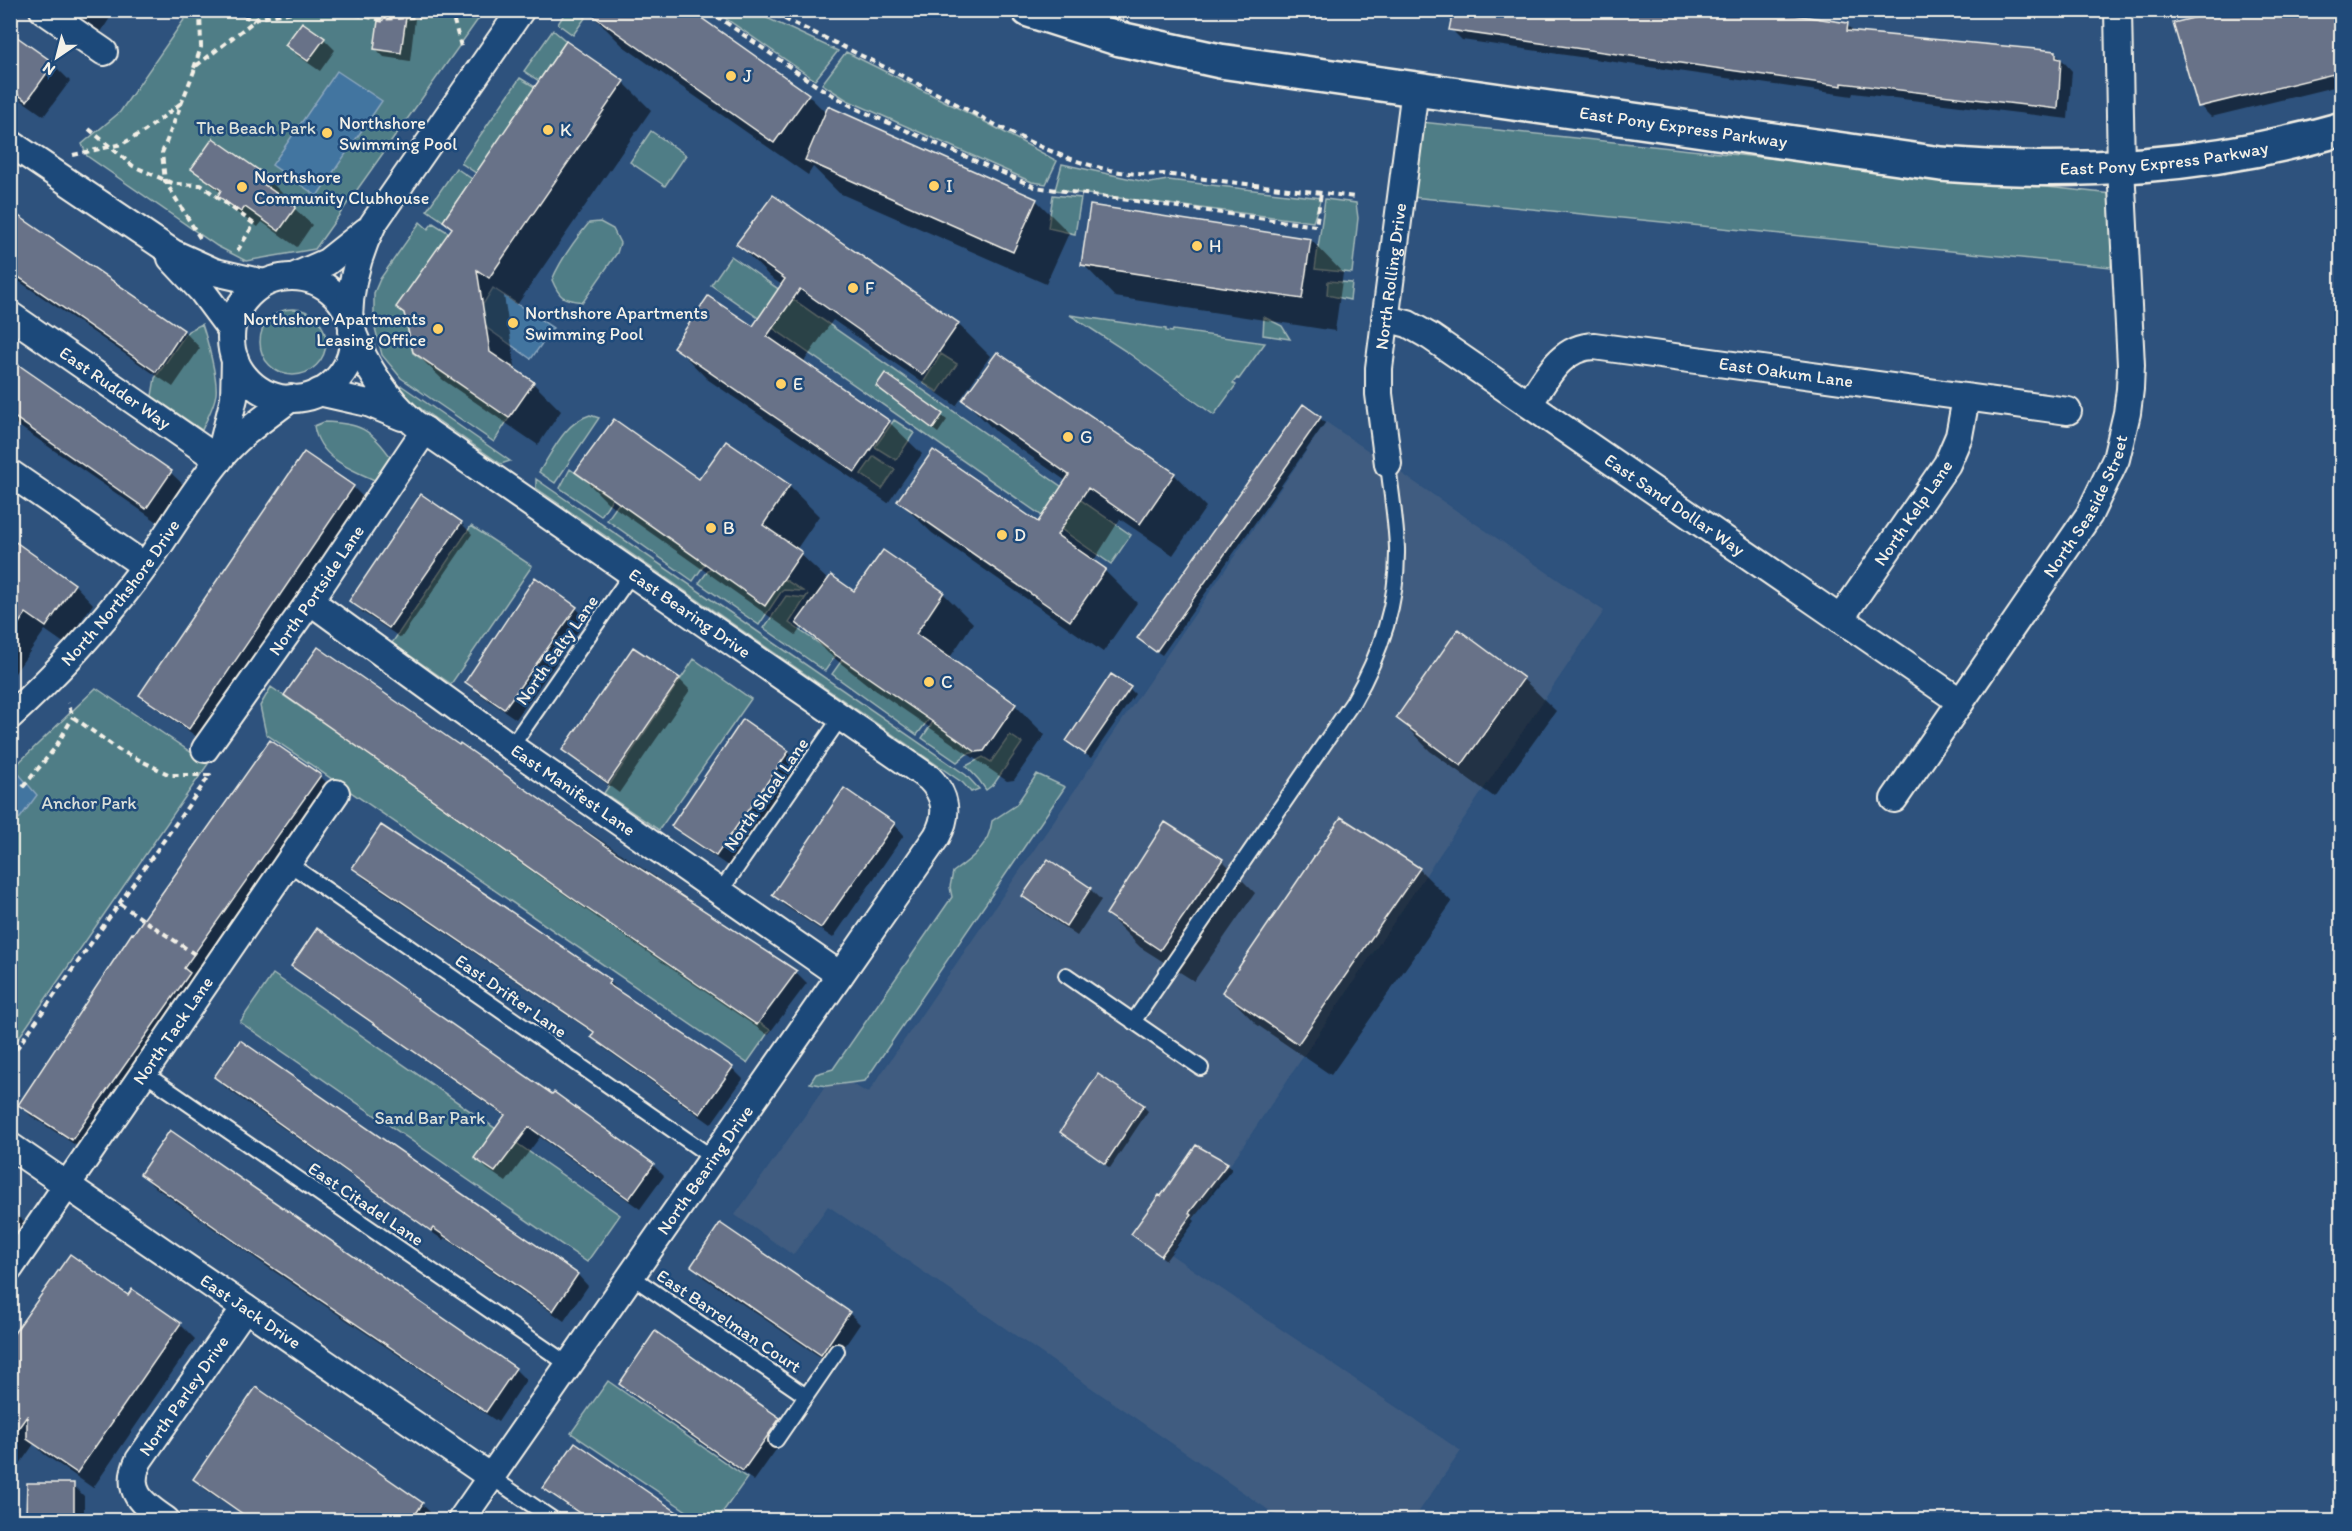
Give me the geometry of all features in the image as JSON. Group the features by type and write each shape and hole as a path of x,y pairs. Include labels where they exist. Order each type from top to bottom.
{"main road":[{"name":"East Pony Express Parkway","path":"1029,10 1110,37 1170,52 1220,61 1941,164 2030,169 2121,167 2227,155 2342,129"}],"street":[{"path":"44,10 104,52"},
{"path":"419,426 401,411 377,382 363,358 351,324 342,304 321,284 293,277 264,284 252,291 242,302 231,330 231,344 241,372 257,387 277,396 291,399 320,392 332,384 348,360 352,346 351,324 349,299 354,270 373,224 521,10"},
{"name":"North Seaside Street","path":"1894,799 2090,515 2104,488 2119,448 2127,413 2131,365 2121,167 2118,10"},
{"name":"North Rolling Drive","path":"1388,464 1379,394 1380,343 1415,90"},
{"path":"10,143 153,242 194,264 215,272 264,284"},
{"path":"293,277 327,262 358,239 373,224"},
{"path":"153,242 202,291 231,330"},
{"name":"East Rudder Way","path":"10,315 219,460"},
{"name":"East Sand Dollar Way","path":"1385,318 1420,329 1961,702"},
{"name":"East Oakum Lane","path":"1529,404 1563,356 1578,348 1594,346 2068,411"},
{"path":"219,460 234,398 235,358"},
{"path":"320,392 371,404 419,426"},
{"name":"North Kelp Lane","path":"1840,619 1947,464 1959,436 1966,398"},
{"path":"219,460 252,428 291,399"},
{"name":"East Bearing Drive","path":"419,426 929,778 937,786 942,796 945,817"},
{"name":"North Portside Lane","path":"205,749 309,601 419,426"},
{"name":"North Northshore Drive","path":"10,716 86,640 145,566 219,460"},
{"path":"10,472 145,566"},
{"name":"East Manifest Lane","path":"309,601 511,747 840,975"},
{"name":"North Tack Lane","path":"10,1268 336,793"},
{"name":"North Bearing Drive","path":"461,1521 937,836 945,817"},
{"name":"East Jack Drive","path":"10,1146 491,1477"},
{"name":"North Parley Drive","path":"166,1521 144,1506 134,1488 133,1478 139,1460 245,1308"}],"lane":[{"path":"1133,1022 1353,702 1367,678 1386,627 1396,575 1396,525 1388,464"},
{"name":"North Salty Lane","path":"511,747 632,573"},
{"name":"North Shoal Lane","path":"720,892 841,717"},
{"name":"East Drifter Lane","path":"288,863 713,1158"},
{"path":"1066,975 1201,1068"},
{"name":"East Citadel Lane","path":"144,1073 569,1365"},
{"name":"East Barrelman Court","path":"631,1276 806,1396"},
{"path":"776,1440 837,1351"},
{"path":"491,1477 554,1521"}],"path":[{"path":"73,155 122,144 145,131 182,101 201,47 200,10"},
{"path":"234,10 254,21"},
{"path":"203,244 165,181 162,153 196,66 258,18 306,10"},
{"path":"335,10 377,19 465,10"},
{"path":"708,10 816,86 855,108 1035,187 1316,226 1321,193"},
{"path":"765,10 844,46 1063,158 1140,176 1163,174 1355,197"},
{"path":"452,13 462,50"},
{"path":"89,129 133,166 174,184 201,185 254,224 235,253"},
{"path":"10,1058 210,775 170,775 119,750 73,717 68,703"},
{"path":"23,787 55,748 73,717"},
{"path":"120,904 216,968"}],"shaded area":[{"name":"Northshore Swimming Pool","path":"337,71 382,101 317,196 272,165"},
{"name":"Northshore Apartments Swimming Pool","path":"493,288 553,328 531,359 474,319"},
{"path":"1326,422 1604,611 1170,1254 1461,1451 1413,1520 1283,1520 828,1206 793,1255 735,1215 834,1074 868,1093"},
{"path":"13,767 37,795 20,818 11,821 11,770"}],"green space":[{"name":"The Beach Park","path":"190,11 484,11 315,249 246,261 217,246 87,156 82,144 120,112"},
{"path":"566,11 590,11 573,35 558,24"},
{"path":"715,11 752,11 838,51 815,80"},
{"path":"553,30 566,41 539,81 524,71"},
{"path":"846,52 978,118 1057,161 1046,184 1032,182 847,100 822,84"},
{"path":"520,78 535,87 476,173 461,163"},
{"path":"1421,122 2113,194 2111,267 1412,197"},
{"path":"651,131 686,155 665,186 630,162"},
{"path":"1062,164 1150,183 1168,180 1321,198 1313,222 1055,190"},
{"path":"456,168 472,179 443,221 427,210"},
{"path":"1053,195 1081,198 1075,234 1048,228"},
{"path":"1325,199 1356,203 1358,218 1352,273 1315,269"},
{"path":"420,222 428,229 433,223 488,257 441,244 412,318 406,320 413,353 509,418 494,442 401,378 382,355 374,324 374,293 380,279"},
{"path":"600,222 613,229 620,243 617,253 583,302 567,299 560,295 552,280 568,250 589,223"},
{"path":"731,256 1131,535 1111,564 711,285"},
{"path":"1328,281 1352,283 1350,300 1327,295"},
{"path":"287,309 299,309 311,314 321,324 326,342 324,355 311,370 299,375 287,375 275,370 265,360 260,348 260,336 265,324 275,314"},
{"path":"1070,315 1166,329 1172,332 1173,330 1265,343 1239,379 1237,378 1233,383 1236,385 1214,415 1127,352"},
{"path":"1264,317 1282,326 1290,339 1263,335"},
{"path":"202,324 212,359 216,394 202,430 152,396 155,378 188,331"},
{"path":"941,354 957,364 938,392 923,383"},
{"path":"402,386 510,461 501,464 417,406 395,388"},
{"path":"590,415 599,418 555,483 539,472 566,431 573,424"},
{"path":"894,420 914,433 896,460 875,447"},
{"path":"324,422 356,426 371,434 378,441 392,459 377,481 347,467 329,455 322,447 314,426"},
{"path":"874,456 895,470 882,489 861,474"},
{"path":"570,469 612,499 601,516 560,488"},
{"path":"536,479 966,775 979,789 971,792 963,783 536,488"},
{"path":"619,503 705,564 693,581 607,520"},
{"path":"471,526 532,566 451,684 392,643"},
{"path":"711,567 765,606 784,579 803,591 784,590 781,592 759,625 699,583"},
{"path":"808,594 789,623 836,655 825,671 764,628 786,596 805,598"},
{"path":"694,659 751,699 659,830 604,793"},
{"path":"842,660 929,719 917,735 832,674"},
{"path":"271,687 770,1030 747,1063 266,734 260,706"},
{"name":"Anchor Park","path":"96,688 208,764 11,1049 11,770"},
{"path":"933,722 976,752 967,754 957,762 922,738"},
{"path":"1010,735 1022,743 994,784 986,790 966,766 983,757 991,762"},
{"path":"1037,774 1065,787 865,1081 826,1086 810,1083 816,1074 833,1069 952,897 950,887 953,872 979,850 984,844 992,821 1016,805"},
{"name":"Sand Bar Park","path":"273,974 620,1215 587,1262 240,1022"},
{"path":"608,1381 747,1478 717,1520 700,1520 571,1433"}],"building":[{"path":"388,10 407,10 401,53 374,49 378,21 382,22"},
{"name":"J","path":"585,10 690,10 809,94 774,143"},
{"path":"1453,10 1761,10 1848,23 1847,31 2056,51 2056,58 2061,59 2058,109 1842,83 1842,86 1449,30"},
{"path":"2225,10 2336,10 2342,21 2342,72 2198,107 2173,23"},
{"path":"302,22 325,38 308,61 285,45"},
{"path":"10,32 54,63 27,101 10,89"},
{"path":"566,41 624,81 489,278 477,270 490,352 534,382 509,418 413,352 404,313 396,307 452,228 443,221"},
{"name":"I","path":"828,106 1037,199 1013,252 805,160"},
{"name":"Northshore Community Clubhouse","path":"213,138 267,176 262,183 296,207 279,231 245,207 241,212 218,196 221,190 191,169"},
{"path":"773,195 959,323 923,375 800,289 767,336 890,421 855,472 673,347 708,296 753,326 785,279 736,244"},
{"name":"H","path":"1090,205 1311,239 1302,299 1081,265"},
{"path":"10,210 184,330 156,372 10,271"},
{"path":"997,352 1175,473 1140,524 1088,488 1057,535 1106,569 1070,621 897,501 933,450 1038,522 1069,475 962,400"},
{"path":"10,359 172,471 146,509 10,414"},
{"path":"885,373 943,414 933,429 876,386"},
{"path":"1303,404 1321,417 1156,652 1137,638"},
{"name":"B","path":"614,419 699,479 726,441 790,485 763,525 802,552 765,606 575,472"},
{"path":"304,452 354,486 189,729 139,695"},
{"path":"421,494 462,522 389,628 349,601"},
{"path":"10,538 75,584 46,627 26,613 10,636"},
{"name":"C","path":"883,550 944,592 916,634 1016,704 984,751 976,752 836,655 796,623 831,575 854,591"},
{"path":"535,577 577,607 504,709 465,682"},
{"path":"1458,629 1524,678 1461,766 1396,718"},
{"path":"318,647 619,855 797,971 757,1025 284,695"},
{"path":"633,647 680,678 608,783 562,750"},
{"path":"1111,674 1131,687 1085,754 1066,741"},
{"path":"743,719 789,751 716,856 671,826"},
{"path":"270,740 321,775 184,968 190,973 72,1140 18,1105 132,933"},
{"path":"844,788 895,823 821,928 772,895"},
{"path":"1341,817 1420,868 1298,1044 1222,992"},
{"path":"1165,822 1223,859 1160,950 1106,914"},
{"path":"381,825 611,980 608,984 733,1067 700,1114 591,1037 594,1032 352,868"},
{"path":"1048,859 1091,888 1066,926 1022,896"},
{"path":"317,928 654,1164 629,1199 529,1127 495,1172 474,1158 505,1115 291,966"},
{"path":"240,1040 578,1274 553,1311 433,1228 431,1231 214,1077"},
{"path":"1098,1074 1144,1105 1105,1164 1060,1132"},
{"path":"170,1130 516,1368 486,1412 257,1257 140,1174"},
{"path":"1196,1145 1228,1163 1189,1213 1191,1215 1161,1256 1131,1234 1159,1195 1161,1196"},
{"path":"720,1223 850,1312 821,1355 691,1266"},
{"path":"70,1254 128,1295 132,1289 181,1323 77,1473 27,1439 27,1416 10,1440 10,1339"},
{"path":"655,1331 780,1418 743,1471 619,1384"},
{"path":"256,1387 423,1503 411,1521 253,1521 193,1479"},
{"path":"575,1442 690,1521 591,1521 543,1488"},
{"path":"27,1483 74,1483 74,1515 26,1515"}],"place":[{"name":"J","path":"731,76"},
{"name":"K","path":"548,130"},
{"name":"Northshore Swimming Pool","path":"327,133"},
{"name":"I","path":"934,186"},
{"name":"Northshore Community Clubhouse","path":"242,187"},
{"name":"H","path":"1197,246"},
{"name":"F","path":"853,288"},
{"name":"Northshore Apartments Swimming Pool","path":"513,323"},
{"name":"Northshore Apartments Leasing Office","path":"438,329"},
{"name":"E","path":"781,384"},
{"name":"G","path":"1068,437"},
{"name":"B","path":"711,528"},
{"name":"D","path":"1002,535"},
{"name":"C","path":"929,682"}]}
